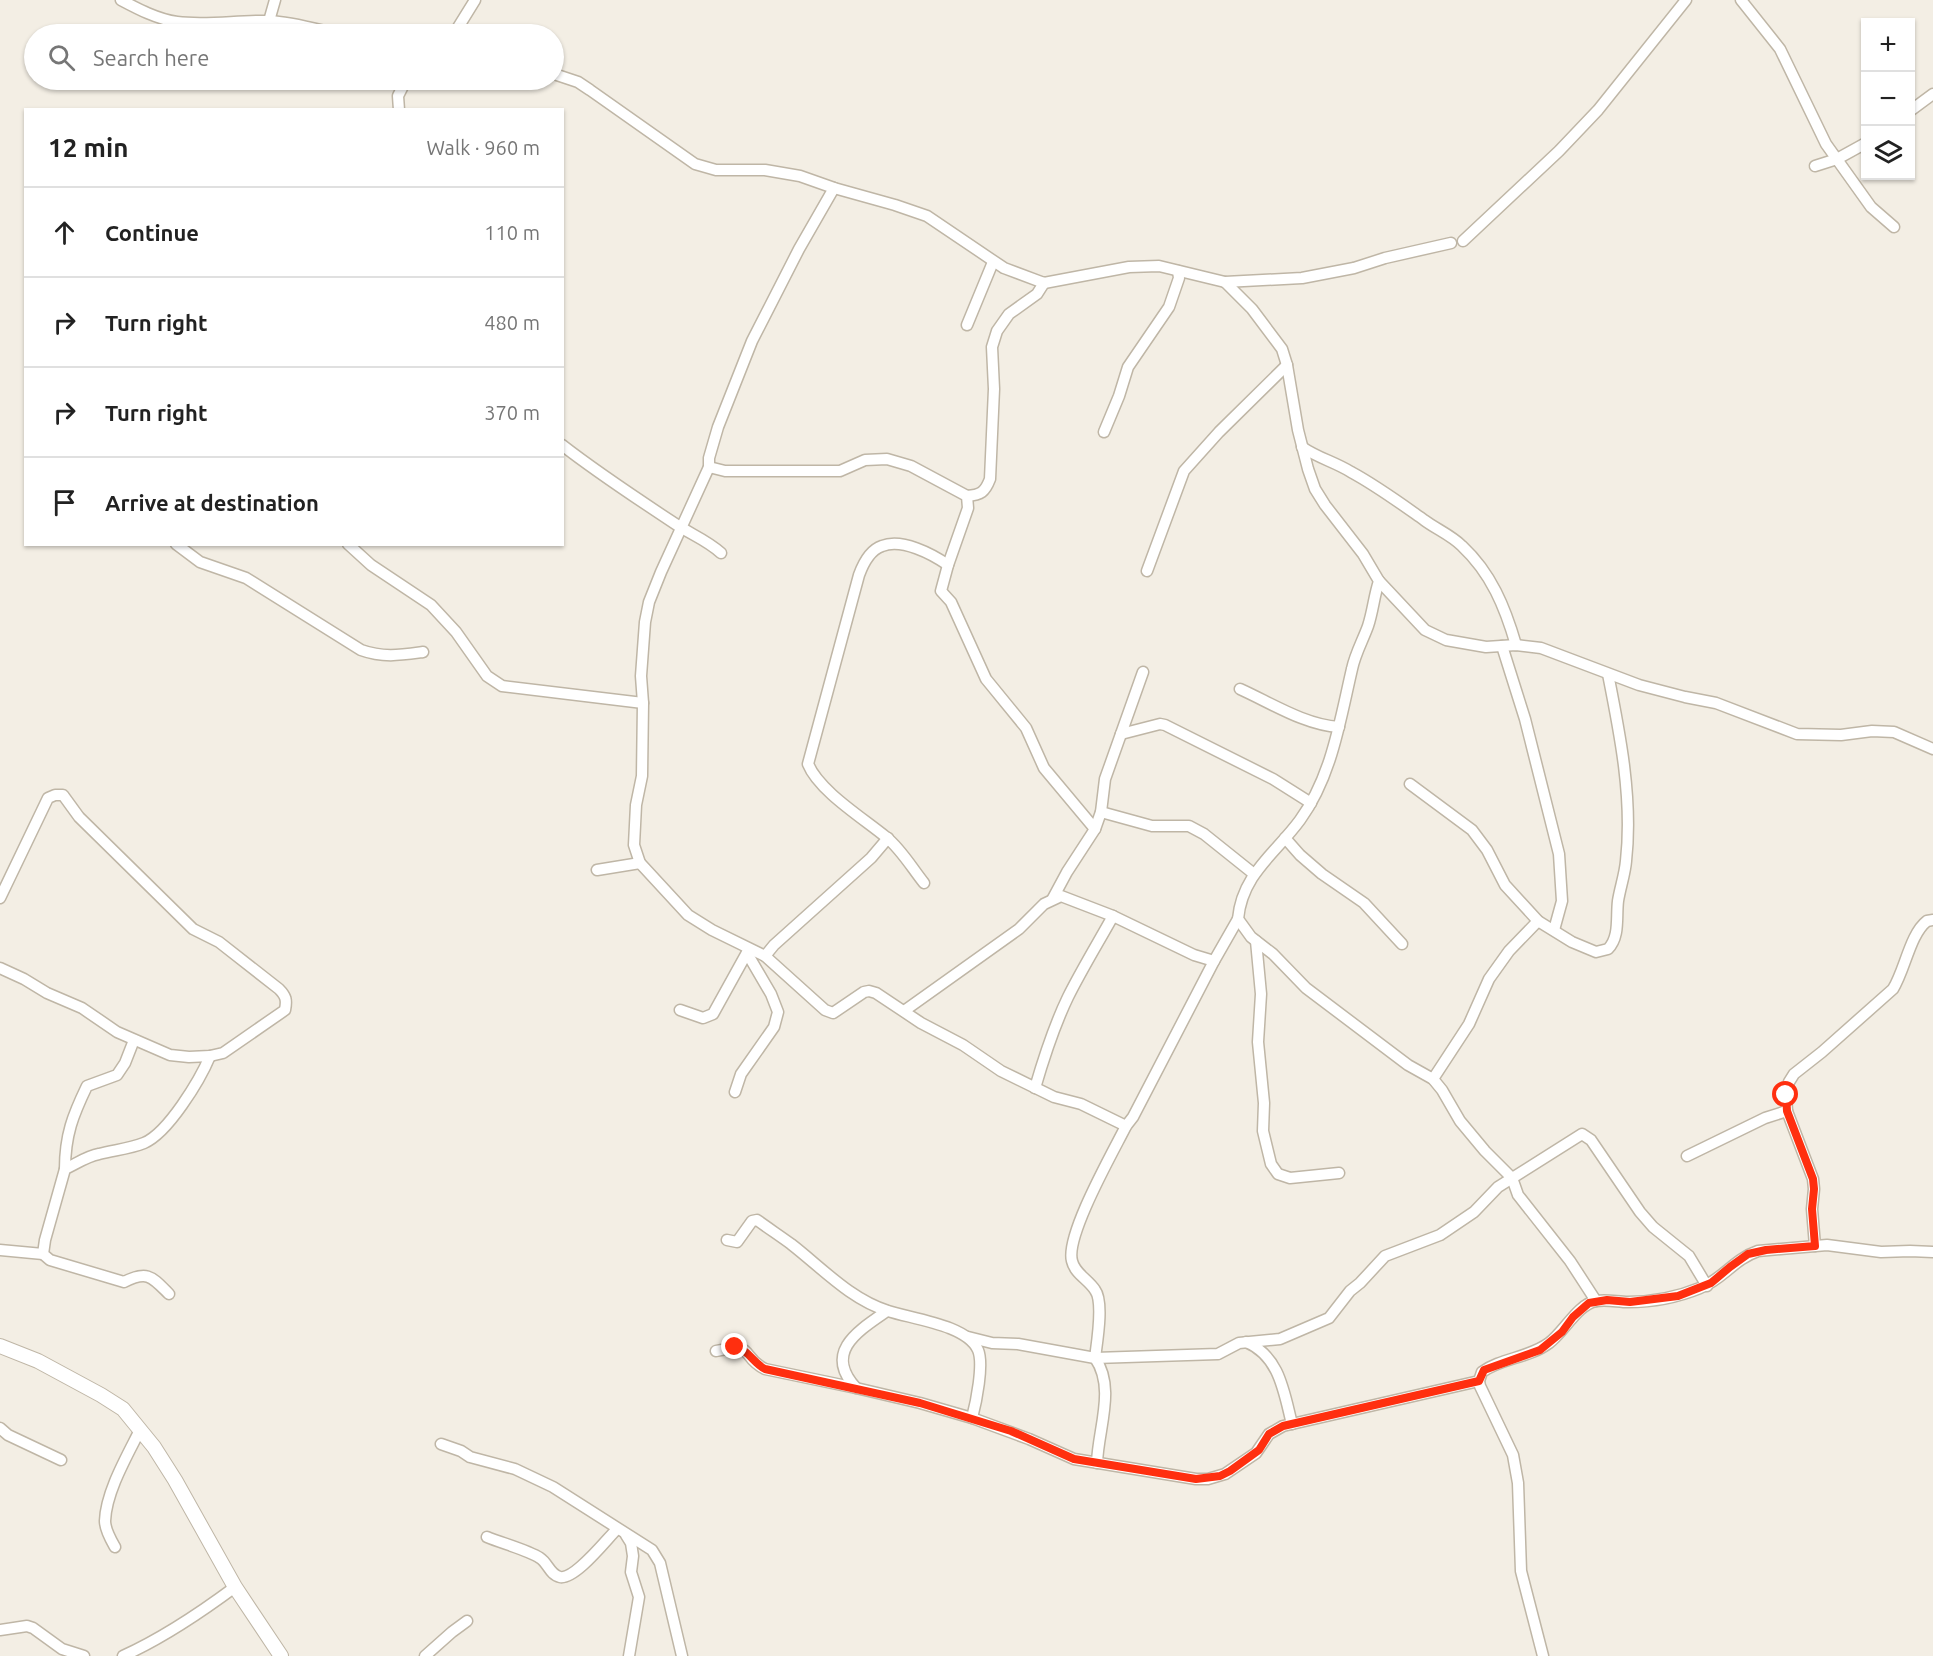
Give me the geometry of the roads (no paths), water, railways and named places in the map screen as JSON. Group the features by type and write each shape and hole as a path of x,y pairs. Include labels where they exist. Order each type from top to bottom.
{"street":[{"path":"121,0 143,11 175,22 270,21 290,24"},
{"path":"270,21 275,0"},
{"path":"460,24 475,0"},
{"path":"1463,241 1559,151 1598,110 1686,0"},
{"path":"1741,0 1780,49 1818,129 1837,159 1871,207 1894,227"},
{"path":"564,77 578,82 695,164 716,170 781,172 895,205 927,216 1004,268 1044,283 1129,267 1159,266 1225,282 1302,278 1354,268 1385,258 1451,243"},
{"path":"399,108 398,96 401,90"},
{"path":"1915,108 1933,94"},
{"path":"1815,166 1837,159 1861,146"},
{"path":"834,188 752,341 718,427 709,458 709,467 649,602 640,676 644,703 642,776 636,805 633,846 640,863 688,915 748,951 765,956 825,1010 833,1013 869,991 876,993 1001,1071 1054,1097 1081,1104 1126,1126"},
{"path":"967,325 993,261"},
{"path":"1104,432 1128,367 1169,307 1179,278 1178,271"},
{"path":"1225,282 1252,309 1282,349 1302,447 1312,479 1325,505 1363,554 1379,581 1411,616 1433,635 1473,645 1527,645 1558,653 1608,674 1685,697 1716,703 1797,734 1841,735 1872,731 1894,732 1933,749"},
{"path":"709,467 725,471 840,471 865,460 887,459 911,466 967,496 979,495 986,490 990,479 994,389 992,347 996,331 1009,314 1037,294 1044,283"},
{"path":"1147,571 1184,471 1219,432 1287,365"},
{"path":"564,447 600,475 681,528 711,544 721,553"},
{"path":"1302,447 1386,492 1461,546 1489,578 1499,594 1508,615 1516,645"},
{"path":"967,496 968,508 941,591 951,602 986,679 1026,728 1044,768 1095,829"},
{"path":"924,883 888,838 848,808 812,773 808,764 863,564 873,552 883,545 898,545 933,554 948,565"},
{"path":"179,546 200,562 246,578 361,650 389,657 423,652"},
{"path":"350,546 371,565 431,605 456,632 487,676 502,686 644,703"},
{"path":"1097,1463 1105,1382 1102,1367 1095,1358 1100,1318 1096,1291 1077,1272 1072,1263 1071,1245 1089,1201 1126,1126 1133,1117 1238,919 1242,899 1254,874 1300,820 1329,764 1352,665 1368,626 1379,581"},
{"path":"1502,646 1525,719 1559,854 1562,901 1554,930"},
{"path":"1053,898 1095,829 1101,812 1105,780 1143,672"},
{"path":"1410,784 1472,830 1487,850 1505,885 1538,921 1572,942 1596,952 1608,949 1616,936 1618,903 1626,861 1627,820 1621,743 1608,674"},
{"path":"1240,689 1302,717 1329,727 1339,727"},
{"path":"1121,734 1160,724 1165,725 1273,779 1311,802"},
{"path":"0,898 48,798 63,795 80,817 193,929 219,942 285,996 285,1010 223,1053 189,1057 170,1054 117,1032 82,1008 47,993 0,968"},
{"path":"1101,812 1152,826 1189,826 1204,834 1254,874"},
{"path":"765,956 774,945 871,858 888,838"},
{"path":"1285,838 1322,874 1364,903 1402,944"},
{"path":"597,870 640,863"},
{"path":"904,1011 1019,930 1044,904 1061,896 1113,916 1194,955 1214,961"},
{"path":"1035,1088 1067,1000 1113,916"},
{"path":"1238,919 1242,927 1274,954 1306,988 1408,1065 1433,1079 1460,1121 1512,1178 1518,1194 1575,1268 1596,1301"},
{"path":"1815,1246 1812,1209 1813,1179 1787,1111 1787,1088 1794,1074 1893,989 1921,927 1927,921 1933,920"},
{"path":"1433,1079 1469,1024 1489,978 1509,951 1538,921"},
{"path":"1256,941 1262,994 1258,1042 1264,1103 1263,1131 1271,1164 1278,1174 1290,1178 1339,1173"},
{"path":"680,1010 703,1018 713,1014 748,951"},
{"path":"735,1092 741,1074 774,1027 778,1012 748,951"},
{"path":"43,1254 65,1168 65,1144 76,1107 87,1086 117,1075 134,1040"},
{"path":"65,1168 98,1154 145,1143 190,1093 210,1056"},
{"path":"1687,1156 1778,1112 1787,1111"},
{"path":"727,1240 737,1242 752,1221 757,1220 833,1280 864,1301 887,1311 937,1324 968,1337 992,1343 1018,1344 1095,1358 1218,1354 1233,1345 1245,1342 1280,1339 1329,1318 1350,1292 1385,1256 1440,1235 1474,1212 1498,1187 1579,1134 1586,1135 1653,1227 1689,1257 1707,1286"},
{"path":"1543,1656 1521,1571 1518,1483 1513,1455 1479,1381 1484,1370 1540,1350 1562,1332 1589,1303 1596,1301 1630,1302 1678,1296 1707,1286 1748,1254 1766,1250 1827,1245 1881,1252 1933,1252"},
{"path":"0,1250 43,1254 50,1260 124,1282 135,1276 146,1275 154,1279 169,1294"},
{"path":"856,1388 848,1379 842,1362 846,1345 859,1331 887,1311"},
{"path":"968,1337 978,1350 981,1361 972,1418"},
{"path":"1245,1342 1263,1352 1273,1364 1281,1378 1292,1424"},
{"path":"0,1346 38,1361 101,1395 123,1410 154,1447 235,1587 281,1656"},
{"path":"716,1351 733,1347 740,1348 765,1369 920,1403 972,1418 1029,1439 1065,1456 1196,1479 1214,1478 1225,1474 1256,1453 1269,1434 1283,1426 1479,1381"},
{"path":"0,1428 8,1435 62,1460"},
{"path":"115,1547 105,1522 109,1499 140,1430"},
{"path":"441,1444 470,1457 535,1477 652,1550 660,1563 682,1656"},
{"path":"487,1537 541,1558 553,1573 559,1577 569,1577 621,1532"},
{"path":"621,1532 632,1543 631,1572 639,1597 629,1656"},
{"path":"123,1656 190,1619 235,1587"},
{"path":"425,1656 467,1621"},
{"path":"0,1630 27,1626 62,1649 84,1656"}]}
